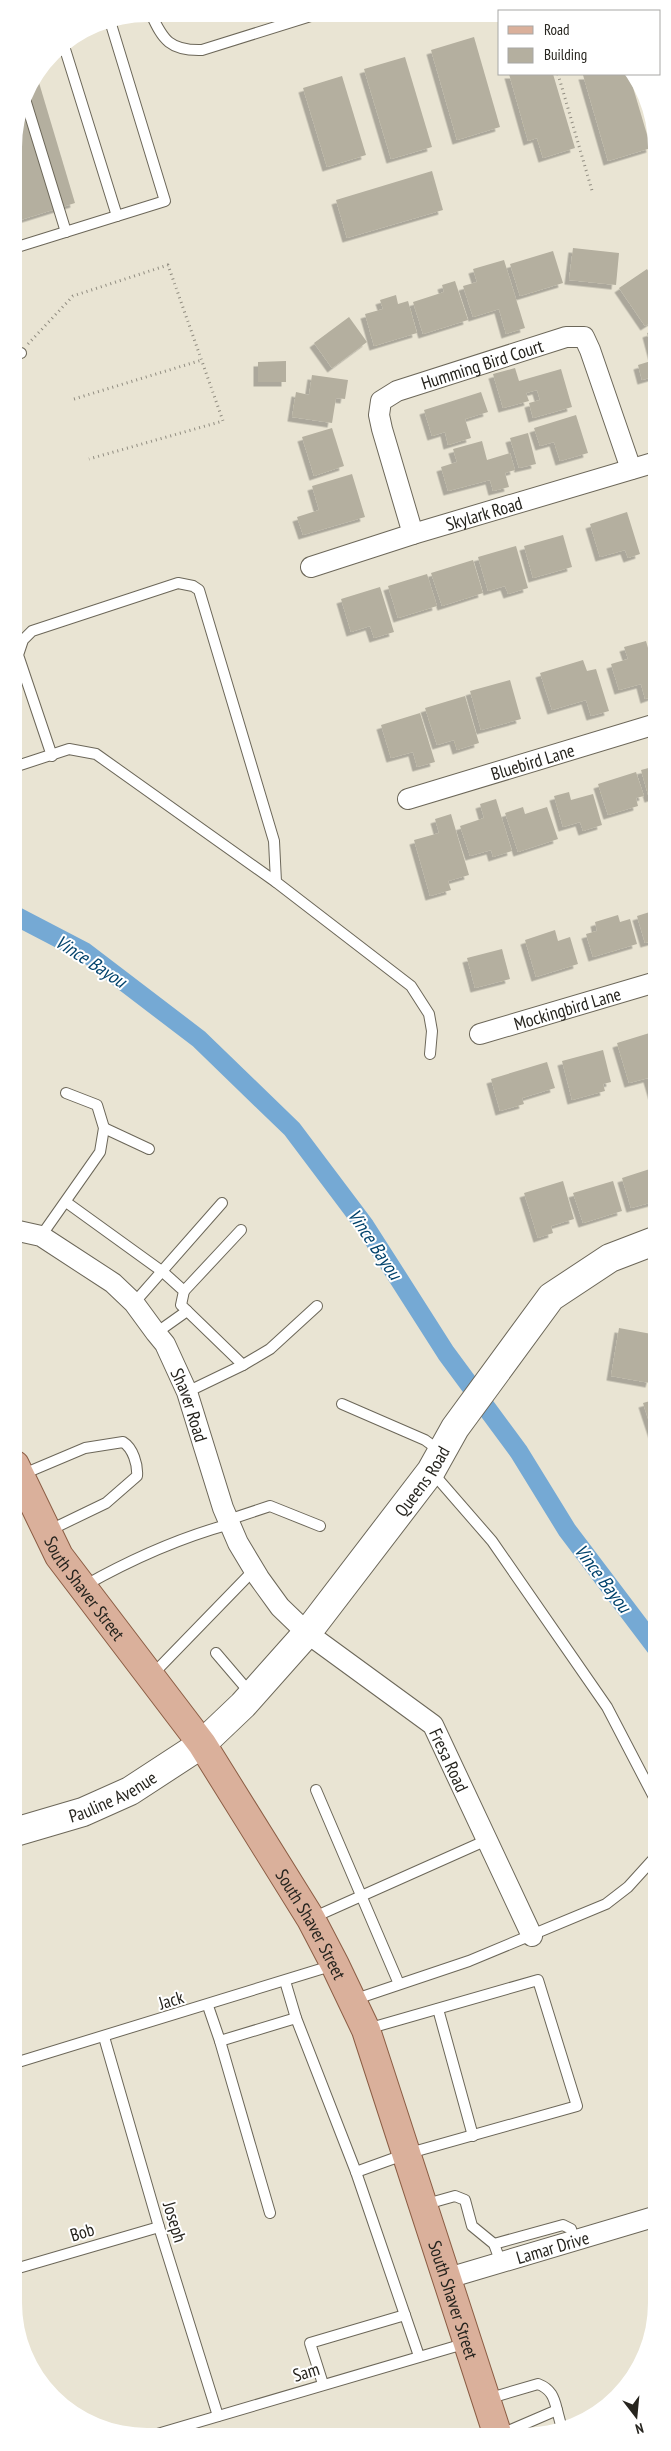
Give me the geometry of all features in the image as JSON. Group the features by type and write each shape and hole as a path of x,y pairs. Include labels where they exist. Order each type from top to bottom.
{"main road":[{"name":"South Shaver Street","path":"22,1481 58,1556 202,1744 311,1919 335,1965 366,2030 495,2428"}],"street":[{"name":"Humming Bird Court","path":"413,534 382,429 379,415 381,401 398,391 566,337 584,337 631,469"},
{"name":"Skylark Road","path":"311,567 413,534 648,464"},
{"name":"Bluebird Lane","path":"408,799 648,726"},
{"name":"Mockingbird Lane","path":"480,1034 648,984"},
{"name":"Shaver Road","path":"22,1232 41,1236 114,1283 134,1303 164,1344 187,1392 229,1522 254,1570 280,1607 307,1633"},
{"name":"Queens Road","path":"202,1744 252,1695 307,1633 436,1461 455,1428 551,1297 610,1258 648,1243"},
{"name":"Fresa Road","path":"307,1633 432,1725 532,1936"},
{"name":"Pauline Avenue","path":"22,1830 83,1812 130,1791 202,1744"},
{"name":"Lamar Drive","path":"448,2278 498,2254 574,2241 648,2219"}],"lane":[{"path":"155,22 162,38 187,50 202,50 292,22"},
{"path":"23,245 165,201 112,28"},
{"path":"66,53 116,216"},
{"path":"28,110 66,232"},
{"path":"23,641 32,631 178,583 193,586 199,590 274,841 276,882"},
{"path":"23,669 52,756"},
{"path":"23,765 69,749 96,754 276,882 410,986 430,1014 432,1031 430,1054"},
{"path":"41,1236 100,1152 104,1128 97,1105 66,1093"},
{"path":"104,1128 149,1149"},
{"path":"66,1202 163,1272 184,1291"},
{"path":"134,1303 222,1203"},
{"path":"241,1230 184,1291 181,1306 243,1365"},
{"path":"187,1392 243,1365 270,1348 317,1306"},
{"path":"156,1333 187,1311"},
{"path":"342,1404 425,1440 436,1461 607,1707 648,1786"},
{"path":"22,1468 85,1448 123,1442 129,1446 138,1469 137,1476 106,1503 47,1531"},
{"path":"82,1587 127,1562 143,1558 200,1532 270,1506 320,1526"},
{"path":"150,1676 199,1633 254,1570"},
{"path":"216,1653 252,1695"},
{"path":"316,1790 399,1984"},
{"path":"311,1919 487,1840"},
{"path":"352,2000 469,1962 606,1904 628,1887 648,1865"},
{"name":"Jack","path":"22,2062 208,2006 335,1965"},
{"path":"356,2172 406,2154 577,2106 538,1980 366,2030"},
{"path":"285,1982 296,2018 356,2172 419,2356"},
{"path":"208,2006 270,2213"},
{"path":"438,2009 473,2136"},
{"path":"220,2041 296,2018"},
{"name":"Joseph","path":"104,2037 158,2227 218,2416"},
{"path":"423,2205 455,2196 465,2200 472,2226 498,2254"},
{"name":"Bob","path":"22,2267 158,2227"},
{"path":"323,2384 310,2344 405,2315"},
{"name":"Sam","path":"178,2428 468,2343"},
{"path":"486,2399 538,2384 551,2391 560,2423"},
{"path":"516,2428 557,2410"}],"path":[{"path":"558,75 593,194"},
{"path":"23,348 73,296 168,265 223,421 89,458"},
{"path":"74,399 202,360"}],"building":[{"path":"474,37 500,127 457,140 431,50"},
{"path":"405,57 432,147 391,159 364,69"},
{"path":"509,75 553,75 575,148 543,158 537,138 528,141"},
{"path":"583,75 625,75 633,87 647,135 648,149 608,161"},
{"path":"342,76 366,155 327,167 303,88"},
{"path":"39,84 75,203 23,219 24,131 29,107"},
{"path":"432,171 443,210 347,238 336,200"},
{"path":"573,248 619,253 616,285 569,280"},
{"path":"553,251 563,283 520,296 510,264"},
{"path":"504,260 525,328 506,334 499,309 473,317 463,286 477,282 473,269"},
{"path":"647,269 648,324 645,326 619,288"},
{"path":"455,281 468,320 423,334 413,302 444,292 442,285"},
{"path":"396,295 398,304 408,301 417,333 374,346 365,314 383,309 380,300"},
{"path":"349,317 367,342 332,368 314,343"},
{"path":"286,361 286,382 258,382 258,362"},
{"path":"648,362 648,378 642,380 638,365"},
{"path":"515,368 519,381 561,369 572,407 533,418 529,403 540,400 537,390 526,393 529,401 503,408 493,374"},
{"path":"312,375 348,380 345,399 336,398 332,423 292,417 296,392 309,395"},
{"path":"481,392 488,412 465,419 471,438 448,445 445,432 432,436 424,410"},
{"path":"576,415 588,453 560,461 554,442 540,446 534,428"},
{"path":"332,428 344,466 314,476 302,437"},
{"path":"528,433 536,464 519,468 510,438"},
{"path":"482,441 487,460 510,453 515,470 505,473 509,487 493,491 490,480 448,491 441,467 457,462 453,449"},
{"path":"352,474 365,517 303,535 297,517 319,510 312,486"},
{"path":"627,512 640,554 628,558 625,550 600,557 590,524"},
{"path":"563,535 572,567 533,578 524,546"},
{"path":"516,546 528,588 508,594 505,586 488,591 478,557"},
{"path":"473,560 483,593 442,606 431,573"},
{"path":"427,574 437,606 398,618 388,586"},
{"path":"380,587 394,632 374,638 370,626 351,632 341,599"},
{"path":"646,641 648,648 648,698 645,699 641,684 619,690 611,664 628,659 624,647"},
{"path":"583,660 587,671 596,669 609,711 591,716 586,700 552,710 540,673"},
{"path":"510,680 521,719 481,730 470,691"},
{"path":"465,696 479,743 457,750 454,740 437,745 425,708"},
{"path":"420,713 435,762 417,767 413,752 391,758 381,725"},
{"path":"648,768 648,794 641,770"},
{"path":"636,772 644,796 636,798 638,806 608,815 598,784"},
{"path":"569,792 571,800 593,794 602,825 583,831 580,822 563,827 554,796"},
{"path":"496,799 512,851 493,857 491,850 470,856 460,826 484,818 480,804"},
{"path":"523,807 525,814 547,807 558,839 518,852 505,813"},
{"path":"451,814 469,875 448,881 451,890 430,896 414,840 439,833 435,819"},
{"path":"648,913 648,942 645,943 637,916"},
{"path":"618,915 620,922 630,919 637,944 593,957 586,934 597,931 595,922"},
{"path":"555,930 558,941 570,937 578,964 536,977 525,940"},
{"path":"502,949 510,979 475,988 467,958"},
{"path":"648,1033 648,1078 629,1083 617,1043"},
{"path":"603,1050 611,1082 603,1084 605,1091 572,1100 562,1061"},
{"path":"547,1062 555,1088 522,1098 524,1104 500,1111 491,1079"},
{"path":"648,1170 648,1203 631,1208 622,1178"},
{"path":"563,1181 574,1219 551,1226 553,1233 538,1238 524,1193"},
{"path":"613,1181 622,1211 583,1223 573,1193"},
{"path":"619,1328 648,1333 648,1383 611,1376"},
{"path":"648,1402 648,1418 643,1403"}],"waterway":[{"name":"Vince Bayou","path":"23,920 85,952 199,1039 292,1129 365,1226 446,1353 519,1452 567,1530 648,1637"}]}
